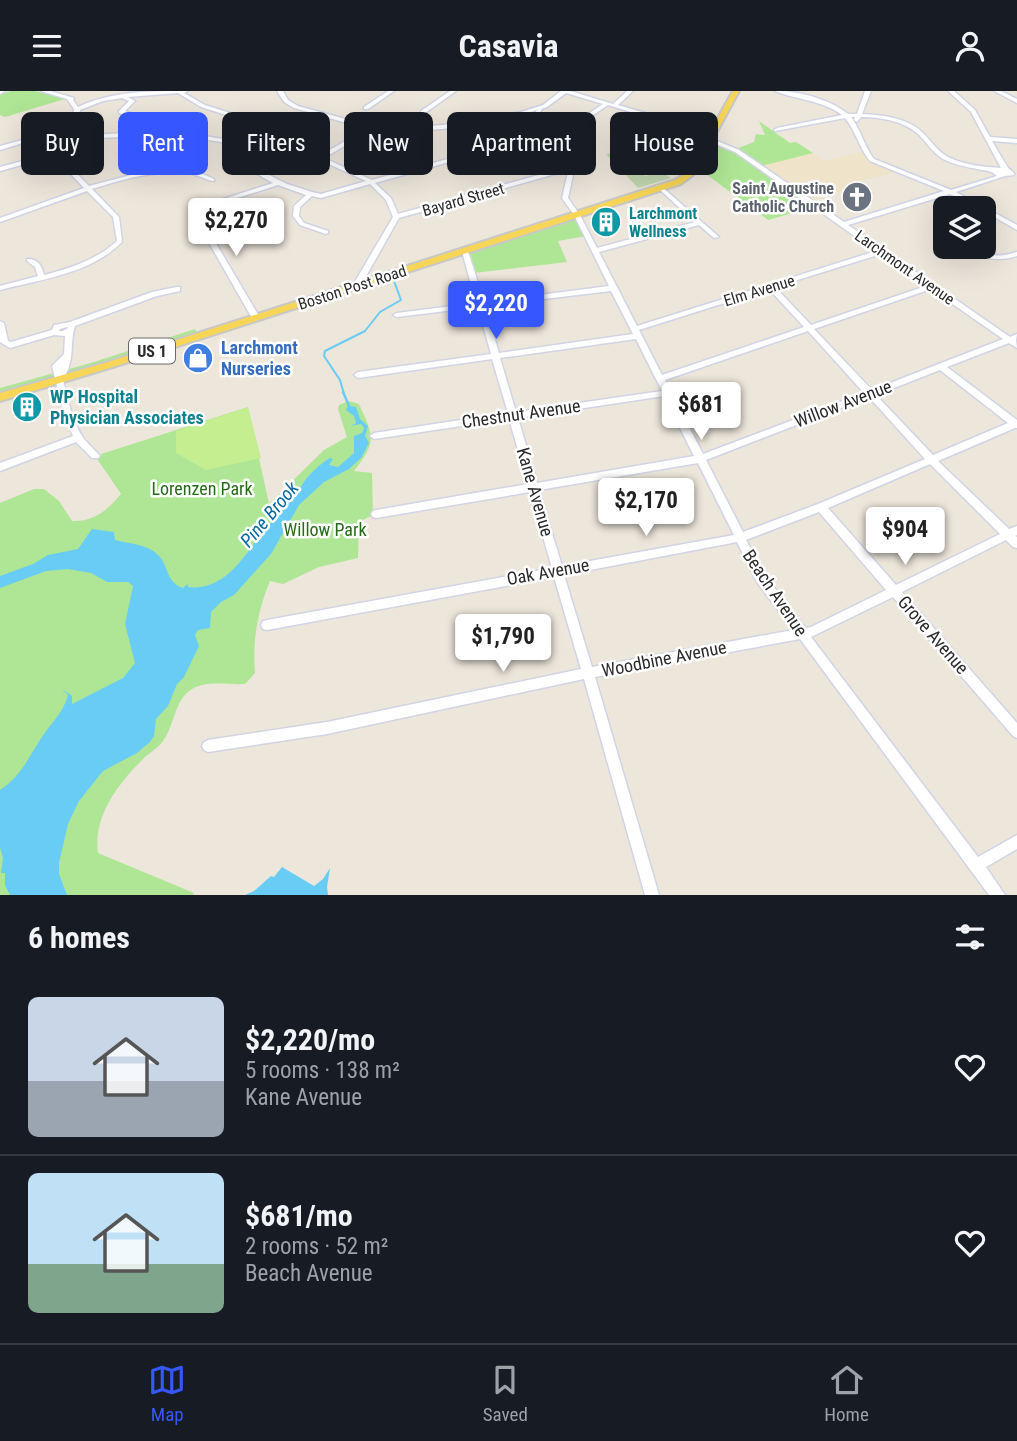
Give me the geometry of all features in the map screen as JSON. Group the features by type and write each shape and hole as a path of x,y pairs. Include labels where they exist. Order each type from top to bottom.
{"main road":[{"name":"Boston Post Road","path":"718,123 736,91"},
{"name":"Boston Post Road","path":"0,397 661,188 688,175"}],"street":[{"path":"44,91 69,98 97,100"},
{"path":"77,109 121,93 185,91"},
{"path":"279,91 286,101 296,107 344,120"},
{"path":"366,108 391,91"},
{"path":"423,112 453,91"},
{"path":"538,112 565,91"},
{"name":"Larchmont Avenue","path":"565,91 638,112"},
{"path":"596,113 630,91"},
{"path":"778,91 814,99 845,114 903,123 920,132 933,149 947,159 1010,176"},
{"path":"855,126 868,91"},
{"path":"951,91 968,104 1010,176"},
{"path":"997,91 1017,101"},
{"path":"179,92 202,106 222,112"},
{"path":"121,93 132,101 121,112"},
{"path":"69,98 77,112"},
{"path":"526,112 540,109"},
{"path":"845,114 855,126 872,160 958,196"},
{"path":"777,131 845,114"},
{"path":"988,139 1017,141"},
{"path":"0,148 21,142"},
{"name":"Larchmont Avenue","path":"718,143 750,158 932,286 1015,340"},
{"path":"265,175 310,195 337,194 370,181 447,160"},
{"path":"330,162 370,181 389,199 396,217 357,285"},
{"path":"0,169 21,163"},
{"path":"0,288 92,262 113,250 120,241 121,234 116,217 75,175"},
{"path":"0,220 134,175"},
{"path":"203,175 212,180"},
{"name":"Bayard Street","path":"396,217 544,175"},
{"name":"Beach Avenue","path":"570,175 564,194 596,251 761,579 998,895"},
{"path":"844,224 1010,176"},
{"path":"256,318 196,210 278,183"},
{"path":"661,188 716,237"},
{"path":"310,195 297,207 296,216 302,224 326,232"},
{"path":"996,216 1017,228"},
{"path":"596,251 699,223"},
{"name":"Kane Avenue","path":"465,251 652,895"},
{"name":"Elm Avenue","path":"358,375 636,333 770,286 883,251"},
{"path":"996,258 1017,254"},
{"path":"29,260 38,266 41,276"},
{"path":"770,286 931,459 1012,532 1017,544"},
{"path":"660,379 932,286"},
{"path":"397,315 614,288"},
{"path":"0,323 4,342 10,345 55,332 60,325 69,328 155,293 177,289"},
{"path":"69,328 66,371 59,380 77,438 95,456"},
{"name":"Willow Avenue","path":"376,513 700,459 1015,340"},
{"path":"942,366 1016,424"},
{"name":"Chestnut Avenue","path":"374,436 667,393"},
{"name":"Oak Avenue","path":"267,625 739,538 821,507 1016,424"},
{"path":"0,467 77,438"},
{"name":"Grove Avenue","path":"821,507 1017,731"},
{"name":"Woodbine Avenue","path":"208,746 327,728 588,673 812,632 1012,532"},
{"path":"976,865 1017,842"}],"shaded area":[{"path":"863,151 878,165 895,172 854,183 859,188 810,201 759,166 813,153 824,161"}],"green space":[{"path":"35,91 65,99 5,117 0,115 0,94"},
{"path":"759,121 790,143 796,142 813,153 761,166 817,206 768,220 707,175 718,175 718,141 736,149 754,142 756,134 765,135"},
{"path":"626,175 666,175 671,178 638,188"},
{"path":"576,216 586,236 558,241 567,262 474,273 467,252"},
{"path":"195,329 199,338 0,398 0,388 94,362"},
{"path":"349,401 359,404 371,439 367,453 354,471 372,473 373,515 359,522 358,558 319,567 283,584 270,581 257,626 255,673 245,684 218,683 198,686 186,694 163,741 116,790 99,826 98,853 194,893 193,895 0,895 0,503 34,489 44,489 59,501 72,521 87,520 105,510 121,494 95,456 248,407 269,504 324,450 347,437 338,409 339,405"},
{"path":"248,407 261,458 206,470 176,453 176,431"}],"water":[{"path":"348,406 356,407 360,419 368,426 365,436 369,443 361,458 349,469 324,482 299,505 271,554 234,595 211,612 210,628 198,630 195,635 199,646 184,677 177,684 168,706 156,719 154,736 150,742 137,753 103,771 79,801 68,824 59,863 59,874 67,895 10,895 5,885 5,873 1,873 3,858 0,848 0,790 20,771 61,711 68,695 62,689 72,696 72,704 123,678 135,663 125,624 133,586 128,582 107,582 91,573 68,569 46,571 0,588 0,576 33,564 48,555 78,549 92,529 114,532 115,540 153,551 161,558 173,582 183,588 188,584 188,587 201,587 212,584 223,578 241,561 264,529 282,513 281,507 288,504 289,497 297,494 315,470 330,458 333,459 329,465 338,467 354,453 354,436 362,433 364,428 361,424 351,426 356,423 354,416 346,410"},
{"path":"282,867 314,886 330,868 328,895 245,895 271,876 274,877"}],"waterway":[{"name":"Pine Brook","path":"344,394 340,380 324,356 325,351 365,331 380,312 401,300 394,281"},
{"name":"Pine Brook","path":"343,392 350,408"}],"place":[{"name":"Saint Augustine Catholic Church","path":"857,197"},
{"name":"Larchmont Wellness","path":"606,222"},
{"name":"Larchmont Nurseries","path":"198,358"},
{"name":"WP Hospital Physician Associates","path":"27,407"}],"park label":[{"name":"Lorenzen Park","path":"202,489"},
{"name":"Willow Park","path":"325,530"}]}
